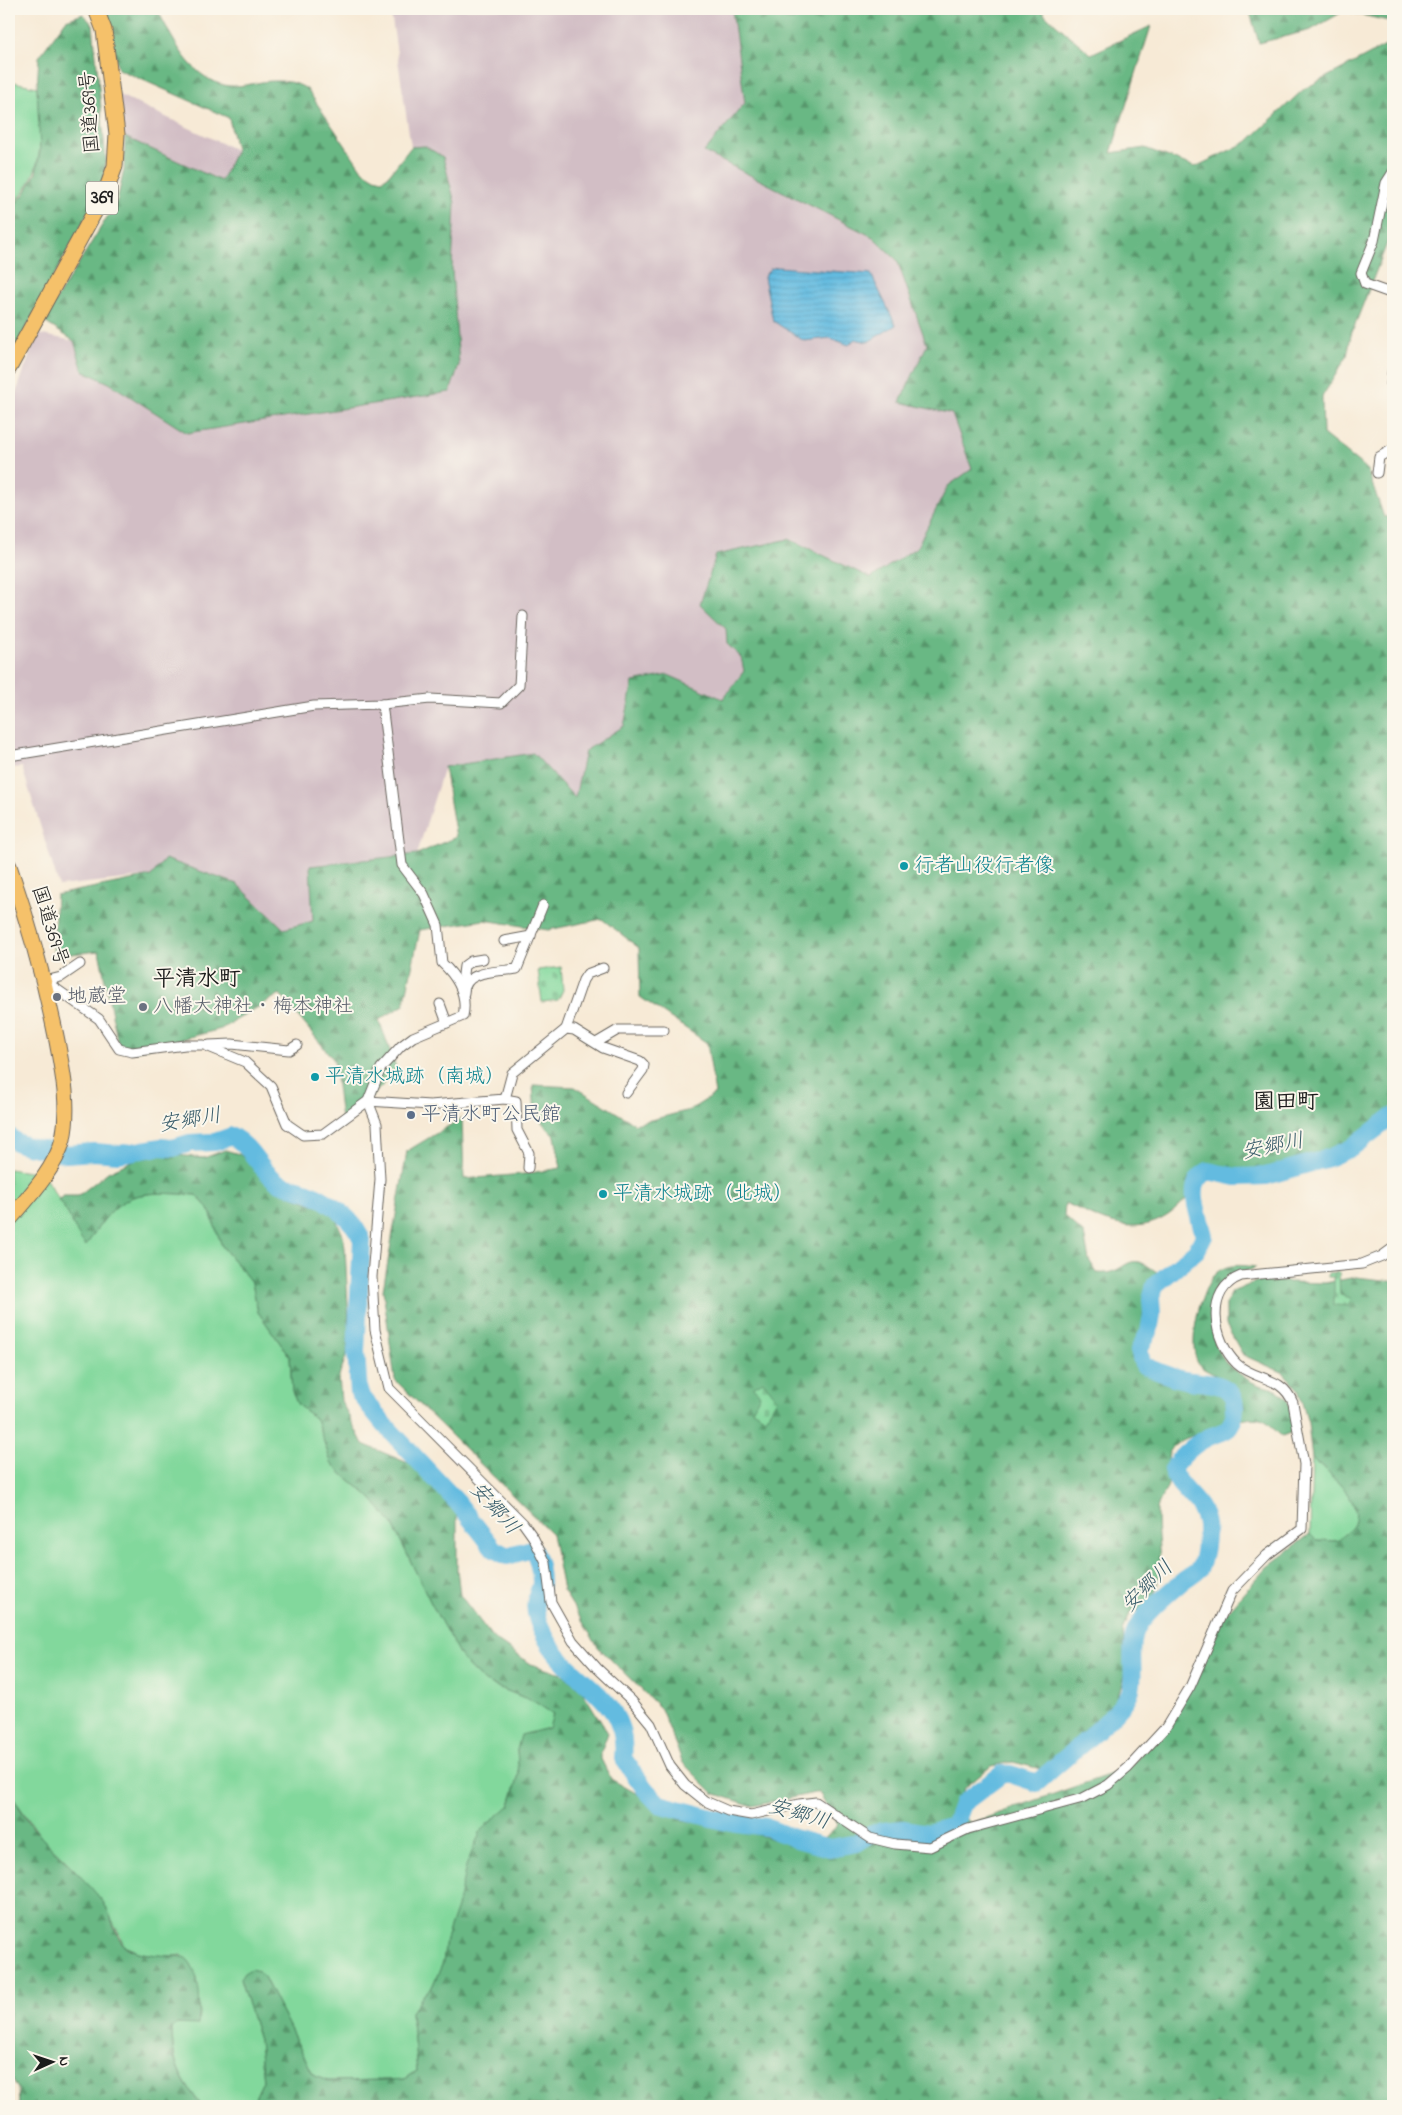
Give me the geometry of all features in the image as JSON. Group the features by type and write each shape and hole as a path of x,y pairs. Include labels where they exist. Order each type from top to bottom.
{"highway":[{"name":"国道369号","path":"9,368 27,331 106,191 115,166 116,134 104,30 96,9"},
{"name":"国道369号","path":"9,866 46,981 65,1084 66,1115 62,1141 41,1183 9,1220"}],"street":[{"path":"1393,172 1386,183 1374,240 1361,274 1365,284 1393,294"},
{"path":"1393,364 1391,385 1393,410"},
{"path":"1376,473 1379,457 1393,449"},
{"path":"9,756 314,706 382,704 430,699 501,703 519,685 523,616"},
{"path":"382,704 402,865 429,904 440,934 442,963 452,972 464,995"},
{"path":"466,982 479,974 517,969 543,905"},
{"path":"504,941 531,936"},
{"path":"204,1045 245,1062 271,1086 287,1124 303,1135 323,1134 368,1101 380,1068 401,1046 413,1036 463,1016 466,982 463,974 464,966 471,961 483,959"},
{"path":"46,981 60,978 80,964"},
{"path":"505,1099 512,1074 566,1029 583,980 588,974 603,968"},
{"path":"46,981 99,1019 119,1049 132,1052 185,1045 240,1045 289,1050 297,1045"},
{"path":"440,1004 447,1023"},
{"path":"566,1029 574,1030 596,1044 640,1060 644,1065 643,1070 626,1093"},
{"path":"596,1044 618,1030 664,1030"},
{"path":"368,1101 430,1105 505,1099 516,1101 517,1130 529,1153 528,1168"},
{"path":"368,1101 378,1124 380,1178 372,1277 375,1330 389,1388 522,1523 533,1537 546,1563 551,1602 559,1620 573,1641 597,1668 632,1701 651,1724 670,1766 685,1785 705,1801 728,1811 751,1815 816,1802 862,1834 870,1838 895,1844 930,1847 968,1829 1068,1803 1108,1785 1128,1768 1166,1727 1190,1687 1232,1591 1267,1555 1302,1529 1304,1464 1293,1403 1291,1397 1275,1382 1245,1370 1230,1355 1218,1330 1215,1306 1222,1289 1233,1279 1241,1276 1362,1264 1382,1256 1393,1248"}],"shaded area":[{"path":"394,9 732,9 745,103 897,260 972,469 948,486 917,547 871,578 789,539 700,604 726,629 727,644 741,657 744,671 723,699 668,675 633,682 624,726 585,751 575,799 444,767 417,854 310,866 313,921 284,929 237,884 152,876 59,886 22,767 9,768 9,413 37,334 74,341 83,371 109,383 452,270 455,203 425,146 411,147 391,13"},
{"path":"117,94 236,150 221,181 125,137"}],"green space":[{"path":"100,9 157,9 169,32 191,65 212,81 233,86 268,81 285,81 307,89 362,170 375,178 382,180 388,176 411,147 425,146 443,157 455,203 452,270 459,365 450,392 187,433 109,383 83,371 74,341 43,321 117,201 124,170 125,137 221,181 236,150 229,118 118,69 108,21"},
{"path":"732,9 1044,9 1044,14 1091,54 1151,26 1111,153 1145,148 1195,167 1247,142 1304,89 1393,42 1393,228 1351,335 1347,356 1322,397 1323,434 1367,469 1384,517 1393,516 1393,1105 1378,1121 1346,1146 1301,1162 1269,1170 1205,1173 1195,1188 1173,1212 1160,1220 1147,1224 1132,1226 1115,1224 1065,1203 1064,1216 1084,1234 1089,1260 1097,1273 1107,1273 1132,1262 1139,1262 1158,1273 1146,1298 1143,1316 1145,1348 1157,1373 1217,1389 1217,1376 1200,1366 1196,1358 1194,1333 1200,1305 1210,1281 1220,1270 1229,1266 1256,1267 1229,1276 1219,1285 1215,1292 1211,1310 1215,1342 1222,1358 1232,1368 1252,1382 1283,1394 1289,1405 1295,1431 1282,1436 1265,1421 1253,1418 1193,1435 1174,1446 1168,1458 1168,1484 1157,1508 1160,1559 1158,1580 1150,1606 1130,1613 1123,1631 1125,1671 1117,1701 1041,1769 1013,1762 991,1766 964,1789 955,1811 971,1823 1128,1768 1176,1715 1224,1615 1267,1567 1310,1534 1316,1540 1338,1541 1351,1528 1356,1515 1349,1497 1335,1479 1312,1459 1308,1423 1298,1389 1284,1373 1243,1355 1226,1325 1226,1304 1232,1292 1258,1281 1325,1283 1356,1277 1393,1281 1393,2106 251,2106 263,2081 259,2040 240,1979 244,1973 251,1969 258,1971 264,1977 314,2076 328,2081 390,2080 405,2079 417,2071 411,2012 425,1993 431,1989 443,1963 446,1939 458,1904 466,1866 481,1830 510,1805 519,1775 517,1750 521,1735 549,1728 553,1714 535,1702 485,1682 463,1661 433,1607 392,1523 370,1497 341,1473 331,1462 316,1419 298,1405 292,1392 290,1357 258,1312 252,1283 222,1246 209,1209 196,1195 157,1193 130,1198 109,1214 86,1246 58,1200 63,1196 78,1196 108,1172 143,1156 157,1153 204,1158 225,1150 239,1154 246,1159 260,1176 284,1193 328,1210 334,1215 343,1235 345,1248 349,1325 347,1354 339,1376 341,1401 363,1444 415,1466 457,1511 457,1569 460,1595 493,1638 531,1664 564,1675 582,1691 608,1733 601,1752 601,1759 611,1779 683,1820 737,1829 812,1850 838,1825 819,1792 753,1806 713,1793 683,1763 661,1709 598,1647 563,1590 552,1534 395,1380 383,1290 407,1151 462,1118 464,1179 524,1174 561,1168 555,1136 535,1115 533,1085 575,1087 635,1124 690,1110 715,1094 707,1043 640,997 639,948 602,919 548,930 484,920 420,930 404,1005 379,1020 397,1070 342,1128 334,1060 280,994 221,1029 132,1052 119,1049 99,951 53,956 56,895 151,876 165,859 237,884 284,929 313,921 310,866 417,854 456,837 444,767 533,753 575,798 585,751 624,726 633,682 668,675 723,699 744,671 741,657 727,644 726,629 700,604 716,555 789,539 871,578 917,547 948,486 972,469 952,414 900,402 927,345 897,260 873,237 704,152 745,103"},
{"path":"1249,9 1393,9 1393,22 1344,11 1311,30 1259,43"},
{"path":"83,14 93,25 106,161 103,185 9,360 9,211 25,193 36,173 40,151 37,87 39,57 66,20"},
{"path":"9,81 37,87 40,139 36,167 31,180 9,210"},
{"path":"561,967 563,990 558,1000 542,1002 538,970"},
{"path":"9,1169 43,1174 70,1214 80,1237 86,1245 109,1213 130,1198 157,1193 196,1195 209,1209 222,1246 252,1283 258,1312 290,1357 292,1392 298,1405 316,1419 331,1462 341,1473 370,1497 392,1523 433,1607 463,1661 485,1682 535,1702 553,1714 550,1728 517,1750 519,1775 510,1805 506,1811 487,1824 446,1939 443,1963 431,1989 425,1993 411,2012 417,2071 405,2079 328,2081 314,2076 264,1977 240,1979 259,2040 263,2081 251,2106 202,2106 188,2087 179,2070 174,2052 172,2029 177,2024 198,2024 200,2014 197,1978 181,1955 166,1957 137,1952 124,1945 104,1903 74,1869 41,1837 9,1792"},
{"path":"1339,1272 1340,1295 1351,1298 1350,1306 1334,1305 1334,1277 1328,1277 1328,1273"},
{"path":"763,1381 777,1399 766,1418 752,1410 760,1395 753,1387"},
{"path":"1312,1459 1335,1479 1354,1506 1356,1515 1354,1524 1338,1541 1316,1540 1310,1534"},
{"path":"9,1792 37,1833 89,1885 103,1902 118,1937 125,1946 141,1953 184,1957 192,1965 199,1990 200,2009 198,2025 177,2024 172,2029 172,2041 176,2062 183,2079 202,2106 19,2106 18,2089 9,2072"}],"water":[{"path":"777,267 871,274 896,325 868,342 855,339 849,345 830,338 804,341 773,321 764,277 770,269"}],"waterway":[{"name":"安郷川","path":"9,1136 16,1142 27,1146 66,1154 94,1152 119,1154 160,1147 173,1148 190,1143 215,1142 232,1136 245,1146 275,1180 316,1196 332,1205 347,1218 362,1240 356,1351 359,1393 383,1423 457,1502 494,1549 507,1556 532,1549 540,1574 541,1584 535,1606 542,1631 558,1656 609,1706 618,1721 623,1738 623,1758 645,1789 659,1804 723,1821 766,1827 793,1838 830,1848 857,1843 872,1833 883,1831 903,1829 928,1833 954,1826 962,1804 1002,1774 1010,1774 1037,1783 1094,1733 1126,1700 1132,1684 1133,1644 1138,1626 1159,1602 1199,1569 1204,1554 1206,1540 1204,1516 1196,1502 1175,1477 1172,1470 1182,1457 1196,1445 1226,1430 1235,1414 1232,1396 1223,1387 1211,1383 1178,1378 1143,1365 1139,1350 1149,1332 1152,1314 1151,1299 1155,1285 1197,1250 1204,1236 1195,1200 1196,1184 1200,1177 1208,1171 1236,1177 1266,1176 1328,1158 1351,1148 1393,1116"}],"place":[{"name":"行者山役行者像","path":"904,866"},
{"name":"地蔵堂","path":"57,997"},
{"name":"八幡大神社・梅本神社","path":"143,1007"},
{"name":"平清水城跡（南城）","path":"315,1077"},
{"name":"平清水町公民館","path":"411,1115"},
{"name":"平清水城跡（北城）","path":"603,1194"}],"district":[{"name":"平清水町","path":"197,980"},
{"name":"園田町","path":"1286,1103"}]}
